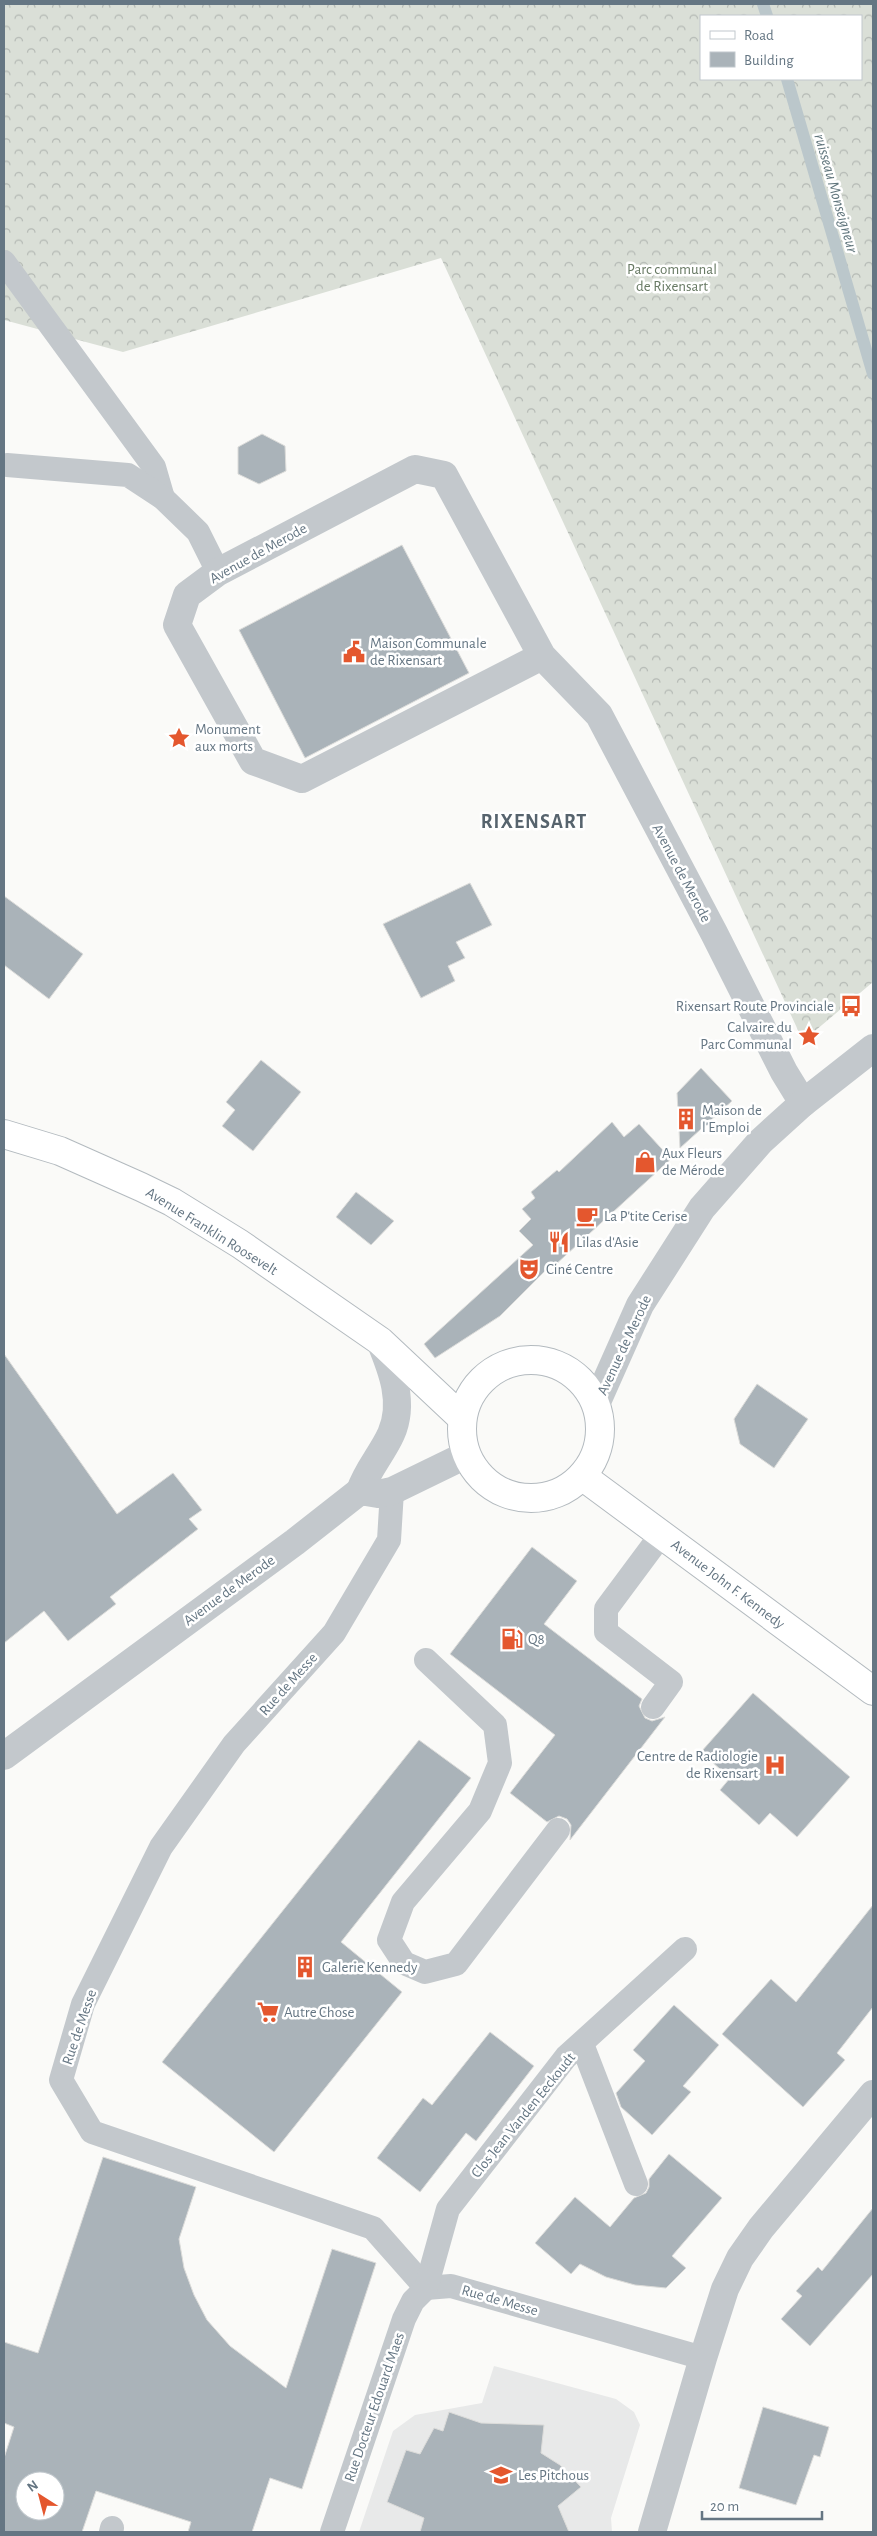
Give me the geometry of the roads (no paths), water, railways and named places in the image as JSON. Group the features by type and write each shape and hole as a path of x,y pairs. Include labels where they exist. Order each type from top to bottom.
{"main road":[{"name":"Avenue Franklin Roosevelt","path":"4,1134 60,1151 172,1202 240,1244 380,1341 462,1418"},
{"path":"524,1359 554,1362 579,1378 596,1404 601,1429 596,1454 582,1476 558,1493 530,1498 502,1492 487,1483 466,1456 462,1437 462,1418 473,1390 495,1369 524,1359"},
{"name":"Avenue John F. Kennedy","path":"582,1476 873,1691"}],"street":[{"name":"Avenue de Merode","path":"542,656 302,779 252,761 177,626 187,596 218,572 415,469 444,475 542,656 599,715 784,1072 803,1103"},
{"name":"Avenue de Merode","path":"596,1404 640,1305 702,1208 760,1142 803,1103 873,1048"},
{"path":"380,1341 396,1388 397,1409 392,1433 365,1476 360,1491 378,1494 392,1491 466,1456"},
{"name":"Avenue de Merode","path":"4,1756 295,1542 360,1491"},
{"path":"652,2532 725,2289 740,2258 762,2228 873,2094"}],"lane":[{"path":"4,262 154,467 163,498"},
{"path":"7,465 128,474 163,498 198,532 218,572"},
{"name":"Rue de Messe","path":"392,1491 389,1540 334,1633 234,1744 161,1847 83,2004 61,2080 92,2132 373,2228 426,2288 451,2286 703,2358"},
{"path":"653,1707 671,1682 606,1632 606,1609 662,1534"},
{"path":"426,1660 495,1725 500,1763 480,1811 403,1902 389,1940 404,1963 425,1972 456,1964 558,1830"},
{"name":"Clos Jean Vanden Eeckoudt","path":"426,2288 448,2209 566,2058 685,1949"},
{"path":"582,2044 636,2184"},
{"name":"Rue Docteur Edouard Maes","path":"332,2532 404,2319 413,2302 426,2288"}],"waterway":[{"name":"ruisseau Monseigneur","path":"763,4 767,15"},
{"name":"ruisseau Monseigneur","path":"787,80 873,374"}],"place":[{"name":"Maison Communale de Rixensart","path":"354,652"},
{"name":"Monument aux morts","path":"179,738"},
{"name":"Rixensart Route Provinciale","path":"851,1006"},
{"name":"Calvaire du Parc Communal","path":"809,1036"},
{"name":"Maison de l'Emploi","path":"686,1119"},
{"name":"Aux Fleurs de Mérode","path":"645,1162"},
{"name":"La P'tite Cerise","path":"587,1216"},
{"name":"Lilas d'Asie","path":"559,1242"},
{"name":"Ciné Centre","path":"529,1269"},
{"name":"Q8","path":"512,1639"},
{"name":"Centre de Radiologie de Rixensart","path":"775,1765"},
{"name":"Galerie Kennedy","path":"305,1967"},
{"name":"Autre Chose","path":"268,2012"},
{"name":"Les Pitchous","path":"501,2475"}],"district":[{"name":"RIXENSART","path":"534,821"}],"park label":[{"name":"Parc communal de Rixensart","path":"672,278"}]}
